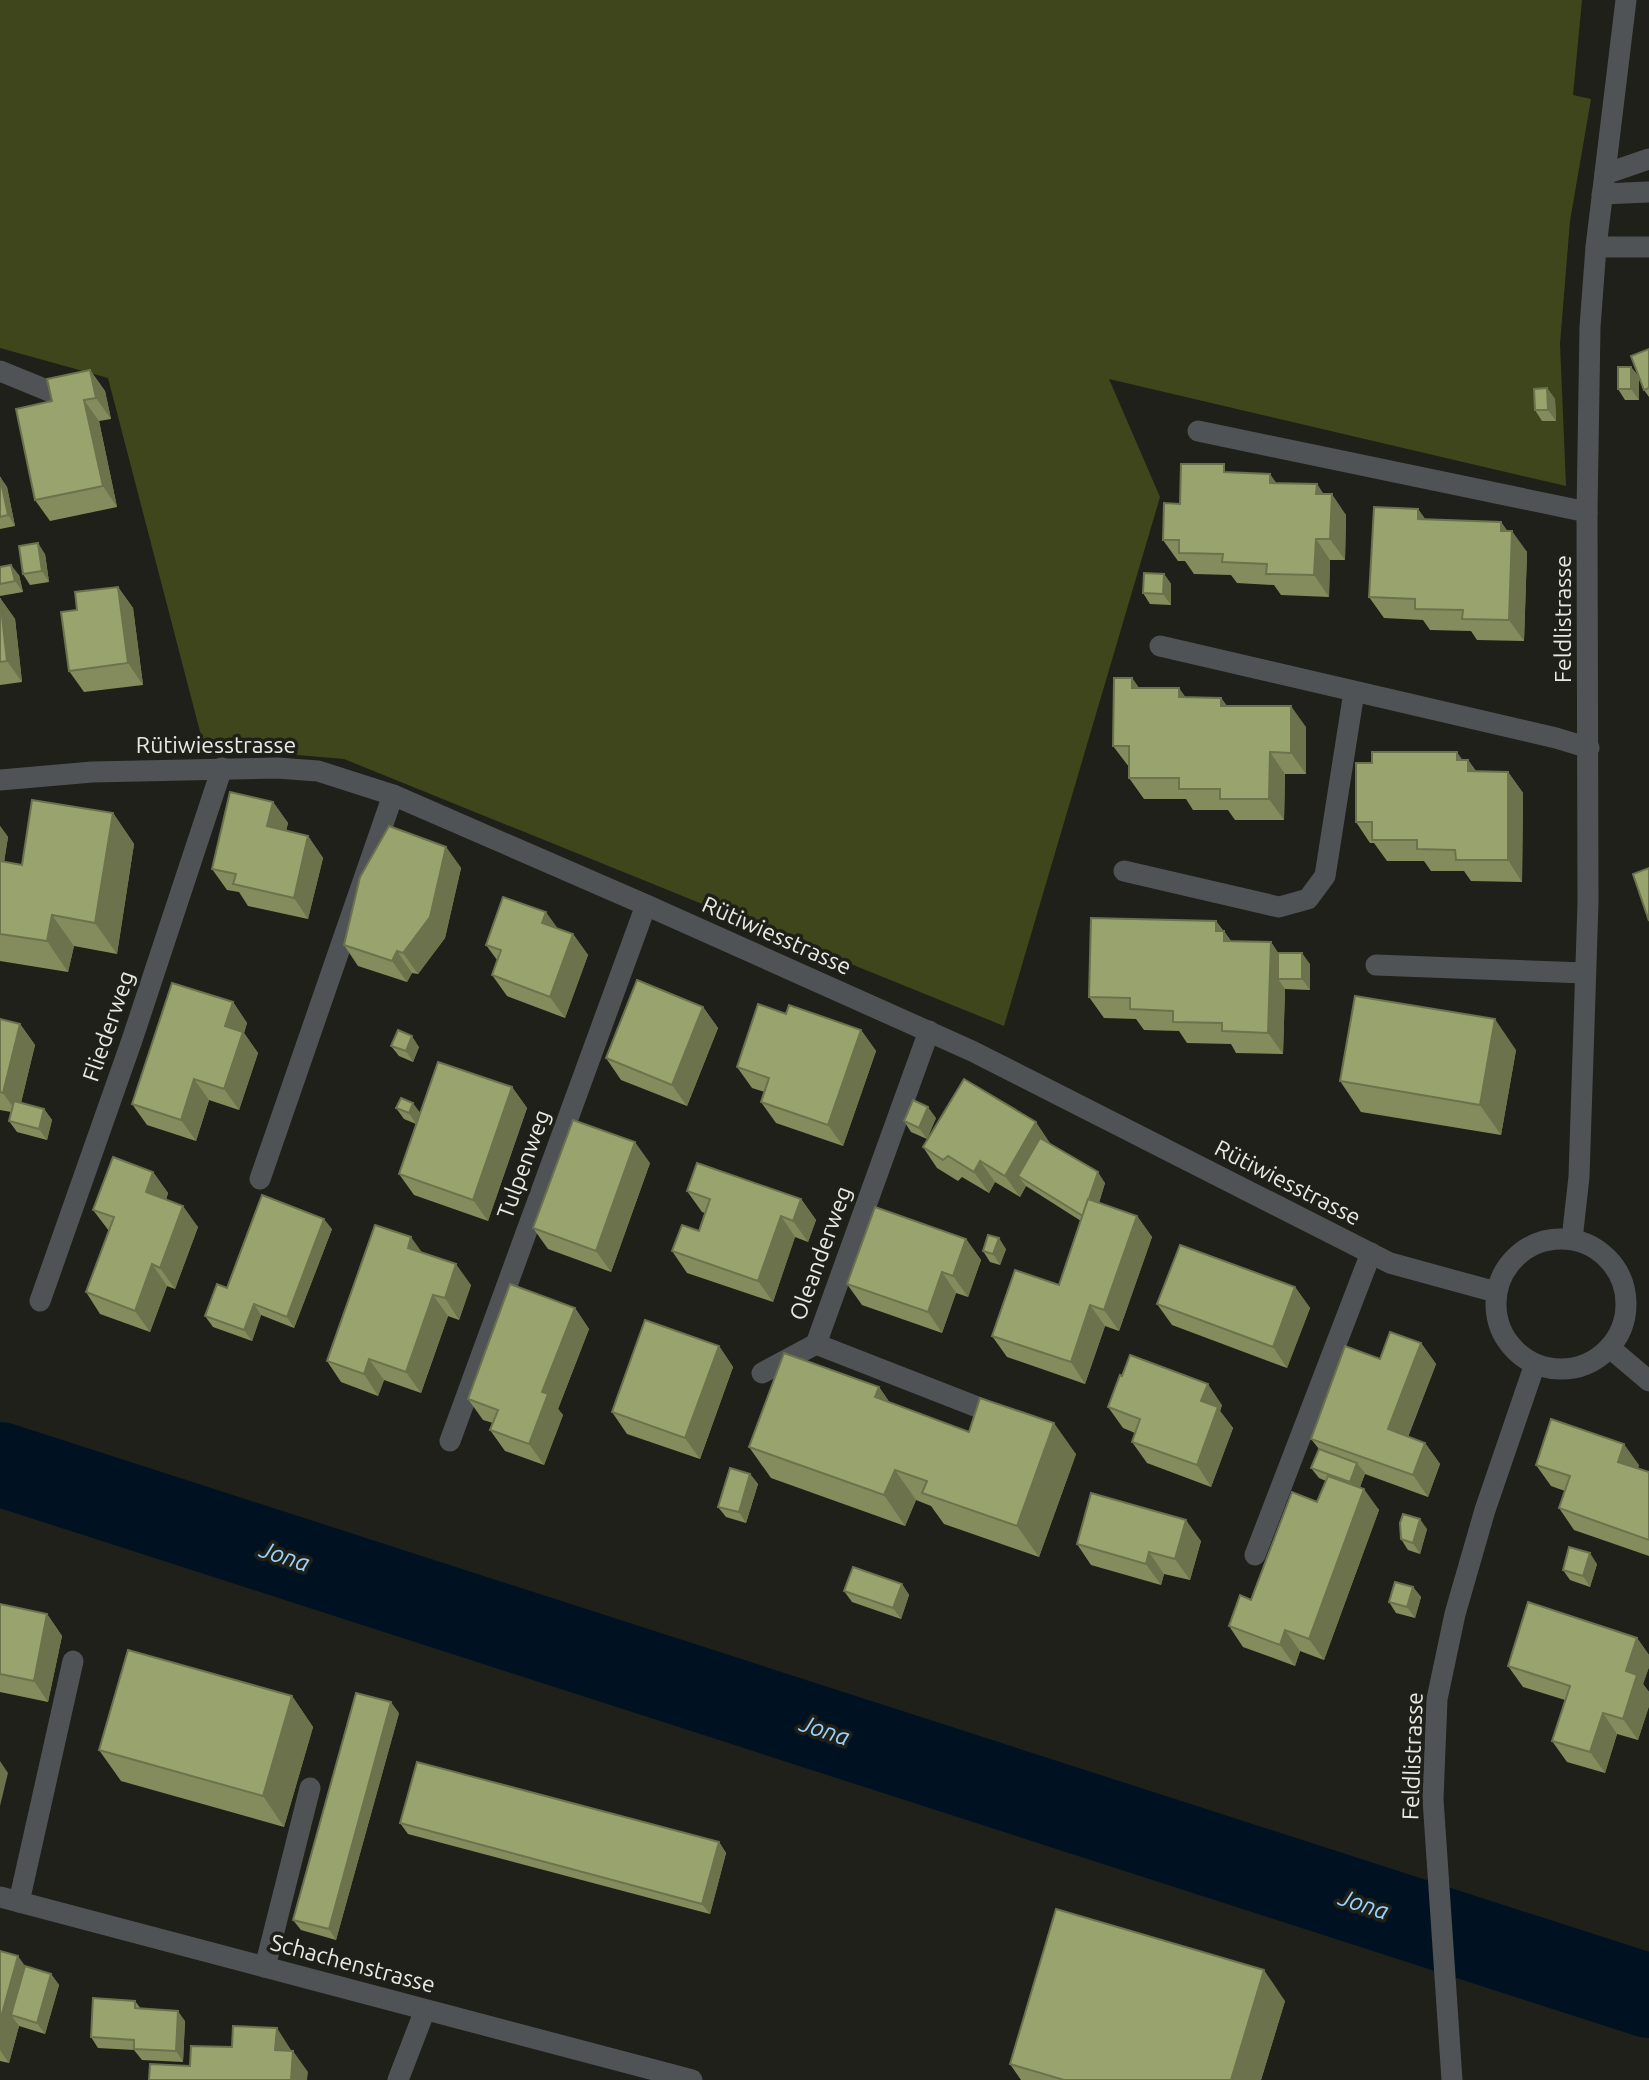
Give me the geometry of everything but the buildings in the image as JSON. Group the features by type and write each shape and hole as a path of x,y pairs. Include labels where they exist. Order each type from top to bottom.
{"street":[{"name":"Feldlistrasse","path":"1572,1238 1578,1177 1585,973 1589,748 1587,512 1590,327 1596,247 1626,0"},
{"path":"1604,184 1649,159"},
{"path":"1604,184 1649,192"},
{"path":"1596,247 1649,247"},
{"path":"0,372 49,391"},
{"path":"1198,431 1587,512"},
{"path":"1160,646 1589,748"},
{"path":"1124,871 1279,907 1308,899 1325,876 1354,692"},
{"name":"Fliederweg","path":"40,1301 132,1040 222,768"},
{"name":"Rütiwiesstrasse","path":"0,780 92,772 277,768 318,771 393,795 972,1051 1390,1264 1496,1292"},
{"path":"260,1179 393,795"},
{"name":"Tulpenweg","path":"450,1440 646,905"},
{"path":"1376,965 1585,973"},
{"name":"Oleanderweg","path":"929,1031 816,1344 1003,1417"},
{"path":"1553,1238 1572,1238 1594,1246 1612,1261 1624,1282 1628,1305 1623,1328 1610,1348 1594,1360 1575,1368 1555,1369 1535,1364 1517,1352 1504,1335 1496,1314 1496,1292 1503,1273 1516,1256 1533,1244 1553,1238"},
{"path":"1255,1555 1371,1254"},
{"path":"762,1373 816,1344"},
{"path":"1610,1348 1649,1381"},
{"name":"Feldlistrasse","path":"1452,2080 1434,1816 1437,1699 1455,1614 1485,1510 1535,1364"},
{"path":"9,1899 73,1661"},
{"path":"265,1967 310,1788"},
{"name":"Schachenstrasse","path":"9,1899 692,2080"},
{"path":"398,2080 425,2010"}],"green space":[{"path":"0,0 1582,0 1573,95 1591,99 1570,221 1560,344 1566,486 1109,379 1160,497 1004,1026 344,759 204,747 108,378 0,348"}],"waterway":[{"name":"Jona","path":"0,1464 1649,1996"}]}
